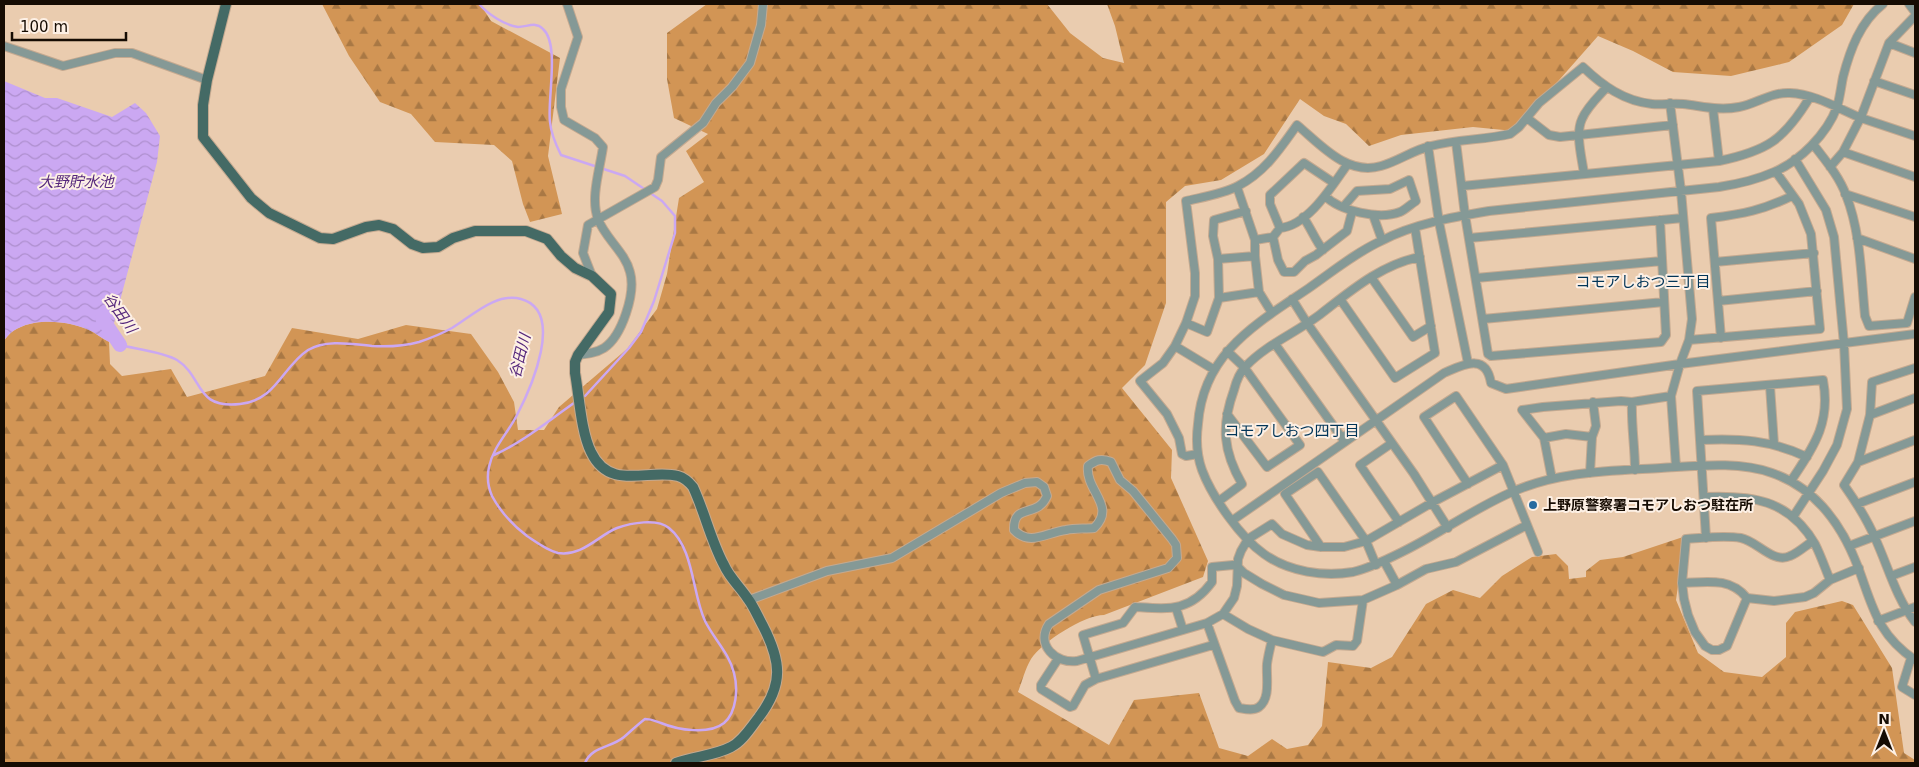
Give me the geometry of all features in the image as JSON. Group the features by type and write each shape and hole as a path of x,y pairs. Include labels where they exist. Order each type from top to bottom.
{"main road":[{"path":"226,4 207,80 203,106 203,137 251,198 269,213 320,238 333,239 366,227 379,225 393,229 412,244 423,248 438,247 453,238 475,231 526,231 547,239 561,256 575,268 592,276 611,294 609,312 575,362 587,443 592,454 611,473 624,476 677,476 687,480 694,487 724,567 749,600 772,644 778,664 778,678 775,690 767,707 746,734 732,747 706,756 676,763"}],"street":[{"path":"567,4 578,37 561,89 561,108 564,120 595,138 603,147 596,200 598,219 626,262 630,272 630,300 626,316 612,341 603,349 593,353 578,355"},
{"path":"592,276 583,253 588,225 655,187 658,180 661,157 703,123 716,103 732,87 750,63 761,26 763,4"},
{"path":"1883,4 1867,20 1854,42 1837,107 1823,131 1813,144 1776,172 1751,181 1719,187 1465,215 1415,228 1382,240 1354,257 1241,335 1227,351 1213,369 1198,411 1198,454 1203,471 1219,501 1248,539 1265,555 1286,566 1311,572 1341,573 1376,565 1448,528 1513,491 1552,479 1590,472 1702,466 1751,468 1770,472 1791,481 1809,493 1831,516 1849,546 1859,568 1871,607 1878,621 1891,638 1913,659 1902,687 1915,695"},
{"path":"1909,4 1915,12"},
{"path":"1830,167 1843,152 1861,117 1889,43 1915,16"},
{"path":"1889,43 1915,53"},
{"path":"4,46 62,66 116,52 132,53 207,80"},
{"path":"1198,454 1186,456 1182,454 1179,438 1167,414 1140,380 1163,363 1175,346 1186,323 1195,296 1195,273 1186,201 1237,187 1258,174 1273,159 1296,125 1347,165 1364,169 1381,166 1428,146 1510,134 1527,118 1539,102 1583,67 1607,88 1638,101 1653,104 1670,103 1713,109 1730,109 1747,106 1776,94 1790,93 1810,97 1915,136"},
{"path":"1874,81 1915,95"},
{"path":"1584,174 1580,134 1581,120 1587,110 1607,88"},
{"path":"1462,186 1719,161 1746,156 1776,140 1789,129 1810,97"},
{"path":"1670,103 1681,191 1692,319 1690,340 1680,364 1671,396 1676,467"},
{"path":"1713,109 1719,161"},
{"path":"1527,118 1549,135 1560,137 1673,125"},
{"path":"1456,142 1465,215 1488,354 1491,356 1660,342 1666,336 1660,220"},
{"path":"1813,144 1830,167 1846,194 1858,238 1865,316 1869,326 1907,323 1915,297"},
{"path":"1428,146 1439,222 1468,363"},
{"path":"1843,152 1915,177"},
{"path":"1793,517 1824,471 1837,445 1847,409 1844,344 1834,237 1826,210 1795,159"},
{"path":"1280,228 1270,204 1270,195 1304,163 1334,183"},
{"path":"1347,165 1324,196 1303,217 1289,227 1280,228 1274,237 1278,260 1284,272 1294,272 1305,261 1316,256 1347,231 1352,212"},
{"path":"1690,340 1820,329 1818,291 1811,234 1799,204 1776,172"},
{"path":"1324,196 1332,203 1344,206 1352,212 1373,215 1399,212 1416,201 1409,180 1390,189 1357,191 1344,206"},
{"path":"1237,187 1255,240 1259,292 1272,313"},
{"path":"1846,194 1915,217"},
{"path":"1721,338 1711,218 1768,208 1792,196"},
{"path":"1186,323 1207,332 1219,298 1218,259 1213,236 1214,220 1246,211"},
{"path":"1373,215 1382,240"},
{"path":"1303,217 1323,250"},
{"path":"1469,238 1683,218"},
{"path":"1340,299 1395,378 1435,352 1415,228"},
{"path":"1255,240 1274,237"},
{"path":"1858,238 1915,259"},
{"path":"1715,262 1814,253"},
{"path":"1218,259 1255,256"},
{"path":"1219,501 1242,484 1233,468 1228,453 1225,430 1227,414 1235,385 1244,368 1371,277 1407,260 1420,257"},
{"path":"1476,278 1662,261"},
{"path":"1371,277 1413,337 1431,326"},
{"path":"1718,301 1818,291"},
{"path":"1219,298 1259,292"},
{"path":"1292,299 1433,502 1448,528"},
{"path":"1483,319 1664,302"},
{"path":"1275,344 1342,438 1444,373 1468,363 1479,364 1484,367 1490,375 1491,383 1506,389 1680,364 1915,334"},
{"path":"1175,346 1213,369"},
{"path":"1227,351 1244,368 1300,445 1267,467 1227,414"},
{"path":"1915,368 1872,382 1870,415 1858,462 1844,485 1875,537 1906,611 1915,622"},
{"path":"1706,538 1697,391 1823,380 1826,396 1824,421 1815,444 1791,481"},
{"path":"1770,386 1774,444"},
{"path":"1468,484 1424,418 1456,396 1503,465 1538,552"},
{"path":"1552,479 1544,438 1522,410 1593,402 1632,402 1671,396"},
{"path":"1870,415 1915,398"},
{"path":"1590,472 1592,437 1596,426 1593,402"},
{"path":"1632,402 1631,422 1634,439 1635,470"},
{"path":"1232,520 1374,418"},
{"path":"1544,438 1566,434 1592,437"},
{"path":"1700,440 1733,438 1774,444 1807,458"},
{"path":"1858,462 1915,440"},
{"path":"1392,443 1360,465 1399,522"},
{"path":"749,600 828,571 892,558 1001,493 1025,483 1037,482 1044,487 1047,496 1044,504 1019,513 1014,520 1014,530 1020,536 1030,539 1066,530 1094,528 1101,521 1103,513 1101,504 1087,475 1088,466 1096,460 1103,459 1111,462 1120,480 1133,491 1176,545 1178,558 1168,568 1099,590 1049,624 1045,639 1052,656 1070,662 1090,658 1207,623 1223,614 1234,598 1240,551 1248,539 1272,524 1282,534 1307,545 1344,547 1366,541 1433,502 1503,465"},
{"path":"1321,547 1286,494 1318,472 1366,541 1376,565"},
{"path":"1857,504 1915,482"},
{"path":"1704,497 1745,497 1760,500 1793,517 1813,541 1830,580"},
{"path":"1849,546 1915,521"},
{"path":"1096,679 1083,635 1123,623 1135,607 1176,608 1197,598 1212,582 1212,568 1233,565 1256,581 1284,595 1320,603 1363,600 1397,585 1426,569 1456,562 1527,525"},
{"path":"1747,598 1727,646 1719,650 1712,650 1705,646 1691,623 1684,599 1682,583 1686,539 1741,538 1752,542 1769,554 1779,558 1788,557 1813,541"},
{"path":"1384,561 1397,585"},
{"path":"1891,576 1915,567"},
{"path":"1682,583 1720,581 1737,587 1747,598 1774,600 1805,597 1814,593 1830,580 1859,568"},
{"path":"1223,614 1248,629 1272,640 1323,652 1336,646 1353,646 1357,640 1363,600"},
{"path":"1878,621 1915,607"},
{"path":"1176,608 1183,630"},
{"path":"1207,623 1213,645 1234,701 1239,708 1250,710 1259,707 1264,700 1267,689 1267,665 1272,640"},
{"path":"1058,659 1041,685 1041,689 1070,708 1084,686 1096,679 1213,645"}],"green space":[{"path":"322,4 480,4 491,21 560,58 548,156 562,214 530,222 523,204 512,161 494,145 435,142 411,114 380,102 349,56"},
{"path":"707,4 1047,4 1070,33 1103,58 1124,63 1115,26 1107,4 1854,4 1842,25 1789,62 1731,76 1673,72 1633,51 1598,36 1514,131 1473,127 1401,135 1369,146 1346,124 1324,116 1300,99 1264,154 1221,180 1185,186 1166,202 1166,303 1145,365 1122,388 1172,450 1171,478 1208,561 1203,577 1104,615 1086,619 1075,624 1036,652 1025,671 1018,692 1109,745 1134,700 1199,693 1219,748 1248,756 1272,739 1287,749 1308,745 1322,726 1328,662 1371,668 1392,657 1426,604 1453,590 1480,598 1502,576 1532,557 1556,554 1568,566 1569,579 1586,577 1586,571 1600,560 1623,557 1683,537 1684,544 1676,600 1698,653 1724,672 1762,677 1786,657 1786,623 1795,612 1842,601 1853,605 1892,668 1904,753 1915,760 1915,763 4,763 4,341 11,333 33,323 45,322 71,324 83,328 109,342 110,364 122,376 171,369 187,397 265,376 292,328 358,339 406,325 471,334 498,372 514,402 518,430 544,430 559,407 627,349 657,309 667,274 679,198 704,182 686,151 708,134 674,118 667,79 667,33"}],"water":[{"name":"大野貯水池","path":"4,81 45,98 57,98 112,117 135,103 146,113 160,136 157,162 109,342 83,328 58,322 33,323 21,327 11,333 4,341"}],"waterway":[{"path":"479,4 487,12 502,21 518,27 537,25 548,36 552,59 550,122 561,155 625,176 662,201 675,216 675,233 654,301 641,332 629,348 585,396"},
{"name":"谷田川","path":"120,345 171,357 186,367 207,397 215,402 240,404 263,396 271,390 299,357 308,350 323,344 339,343 378,346 408,344 419,342 444,332 485,306 502,299 521,299 534,306 541,319 543,334 541,352 523,403 491,460 488,478 495,502 522,532 542,546 558,553 575,552 590,545 610,531 629,524 651,522 669,528 683,547 705,621 729,659 735,679 736,693 732,713 718,727 693,730 668,726 645,719 619,741 592,753 585,763"},
{"name":"谷田川","path":"102,318 120,345"},
{"path":"494,455 525,438 574,403"}],"place":[{"name":"上野原警察署コモアしおつ駐在所","path":"1533,505"}],"district":[{"name":"コモアしおつ三丁目","path":"1643,282"},
{"name":"コモアしおつ四丁目","path":"1292,431"}]}
